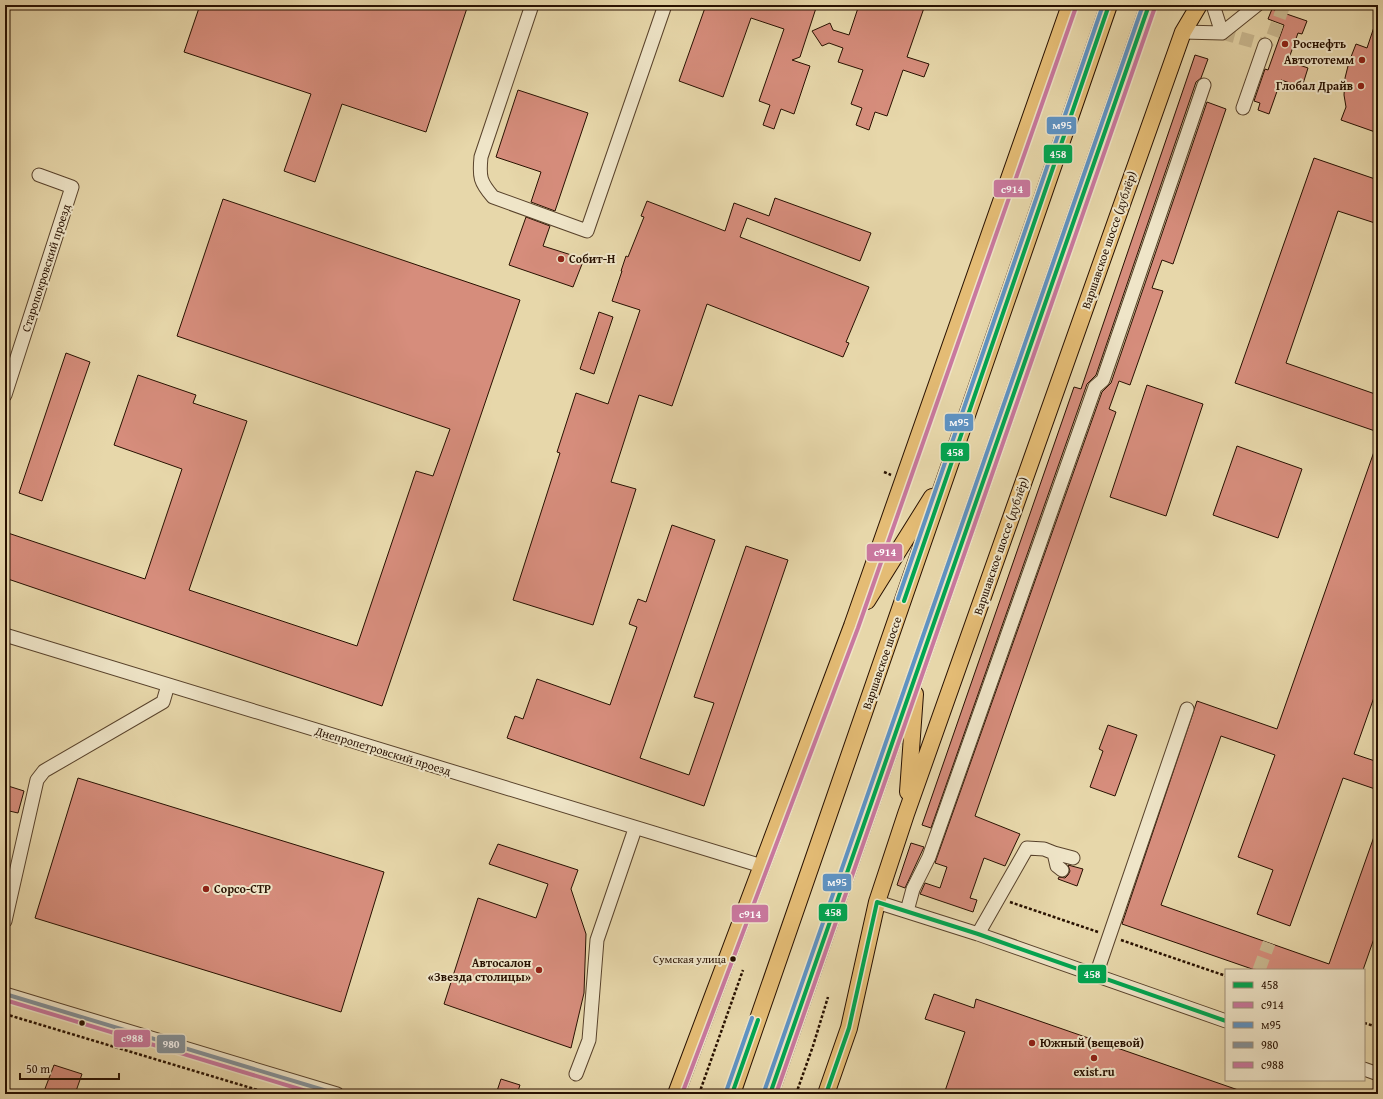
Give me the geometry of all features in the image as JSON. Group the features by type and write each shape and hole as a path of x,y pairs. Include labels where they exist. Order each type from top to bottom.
{"main road":[{"path":"676,1094 852,626 1070,5"},
{"name":"Варшавское шоссе","path":"732,1094 1109,5"},
{"path":"770,1094 1150,5"},
{"name":"Варшавское шоссе (дублёр)","path":"826,1094 849,1028 877,902 906,814 1183,32 1199,5"},
{"path":"852,626 948,472"},
{"path":"906,814 917,672"}],"street":[{"path":"532,5 481,157 479,171 482,185 493,197 587,231 665,5"},
{"path":"1213,5 1222,33"},
{"path":"1183,32 1222,33 1257,5"},
{"path":"1243,108 1265,46"},
{"path":"907,911 913,889 929,857 1095,387 1104,380 1204,85"},
{"name":"Старопокровский проезд","path":"5,395 72,187 40,175"},
{"name":"Днепропетровский проезд","path":"5,635 762,866"},
{"path":"5,921 37,780 44,771 163,702 168,685"},
{"path":"1096,975 1187,709"},
{"path":"576,1074 589,1040 597,940 636,828"},
{"path":"978,934 1027,848 1044,849 1073,858"},
{"path":"1054,853 1057,866 1062,870"},
{"path":"877,902 978,934 1225,1021"},
{"path":"5,994 337,1094"},
{"path":"1365,1069 1378,1074"}],"path":[{"path":"699,1094 743,970"},
{"path":"796,1094 828,996"},
{"path":"5,1014 271,1094"},
{"path":"1365,1023 1378,1027"}],"building":[{"path":"200,5 468,5 426,132 342,104 315,182 284,171 311,94 184,52"},
{"path":"706,5 817,5 800,57 792,60 810,66 794,114 781,109 774,129 763,125 770,105 759,101 784,29 751,18 723,97 679,81"},
{"path":"859,5 925,5 907,57 929,64 924,77 903,70 887,116 875,112 869,130 856,125 862,108 851,104 863,70 838,62 843,48 829,43 822,46 812,31 830,23 833,30 849,35"},
{"path":"1272,9 1307,21 1302,34 1298,33 1288,61 1308,68 1302,87 1281,80 1269,114 1258,110 1260,103 1254,101 1265,69 1268,70 1284,25 1268,19"},
{"name":"Глобал Драйв","path":"1376,21 1378,21 1378,133 1341,120 1346,107 1344,95 1345,78 1349,62 1356,44 1367,48"},
{"path":"1195,55 1208,59 1201,78 1196,82 1096,375 1087,384 931,828 922,825 1074,387 1081,389"},
{"path":"518,90 588,113 555,211 531,202 541,172 496,157"},
{"path":"1207,102 1226,109 1173,264 1162,260 1152,288 1163,291 1130,385 1119,381 1109,409 1116,412 975,816 1020,834 1005,866 984,858 970,898 977,900 973,912 920,894 925,883 940,888 947,867 935,863 1102,392 1111,383"},
{"path":"1314,158 1378,180 1378,224 1338,211 1286,363 1378,395 1378,432 1235,383"},
{"path":"775,198 871,233 860,261 747,218 740,237 869,287 846,342 849,343 843,357 707,304 672,406 639,395 611,482 636,489 593,625 513,600 560,453 557,452 576,393 608,404 640,310 612,301 626,256 628,257 644,217 641,216 647,201 725,231 734,203 769,216"},
{"path":"223,199 520,300 382,706 5,578 5,532 145,579 182,469 114,445 138,375 196,395 193,403 247,421 189,590 357,646 416,471 433,476 450,429 177,336"},
{"path":"526,217 550,226 543,246 584,259 573,287 509,265"},
{"path":"599,312 613,317 594,374 580,369"},
{"path":"66,353 90,362 42,501 19,493"},
{"path":"1147,385 1203,404 1166,516 1110,497"},
{"path":"1237,446 1302,469 1278,538 1213,515"},
{"path":"1376,446 1378,446 1378,686 1354,754 1378,762 1378,790 1343,778 1290,926 1257,914 1273,870 1238,857 1275,755 1221,736 1161,905 1329,964 1376,831 1378,831 1378,927 1363,969 1252,969 1122,924 1197,701 1277,729"},
{"path":"672,525 715,540 640,758 689,775 714,703 694,697 746,546 788,560 704,806 507,738 515,716 523,719 537,679 610,705 637,627 629,624 638,599 646,602"},
{"path":"1108,725 1137,735 1115,796 1090,787 1103,751 1099,749"},
{"path":"78,778 384,872 341,1012 35,918"},
{"path":"5,785 24,791 18,813 5,810"},
{"path":"911,843 924,847 905,888 897,885"},
{"path":"498,844 578,870 571,889 586,934 584,993 571,1048 444,1004 478,898 536,918 548,884 489,864"},
{"path":"1068,865 1083,869 1077,886 1058,879 1059,877 1065,878 1068,875 1070,871"},
{"name":"Южный (вещевой)","path":"934,994 974,1008 976,999 1244,1092 1243,1094 944,1094 965,1032 925,1019"},
{"path":"54,1065 82,1074 75,1094 43,1094"},
{"path":"501,1079 520,1085 517,1094 496,1094"}],"tunnel":[{"path":"1222,33 1265,45 1272,38 1284,5"},
{"path":"1259,969 1269,943"}],"transit line":[{"name":"м95","path":"898,599 1103,5"},
{"name":"458","path":"904,601 1109,5"},
{"name":"м95","path":"764,1092 1143,5"},
{"name":"458","path":"770,1094 1149,5"},
{"name":"с914","path":"682,1094 858,628 1076,7"},
{"name":"с914","path":"776,1094 1155,7"},
{"name":"458","path":"826,1094 849,1028 877,902 978,934 1225,1021"},
{"name":"980","path":"5,994 337,1094"},
{"name":"с988","path":"5,1000 316,1094"},
{"name":"м95","path":"726,1092 752,1018"},
{"name":"458","path":"732,1094 758,1020"}],"place":[{"name":"Роснефть","path":"1285,44"},
{"name":"Автототемм","path":"1362,60"},
{"name":"Глобал Драйв","path":"1361,86"},
{"name":"Собит-Н","path":"561,259"},
{"name":"Сорсо-СТР","path":"206,889"},
{"name":"Сумская улица","path":"733,959"},
{"name":"Автосалон «Звезда столицы»","path":"539,970"},
{"name":"Южный (вещевой)","path":"1032,1043"},
{"name":"exist.ru","path":"1094,1058"}]}
